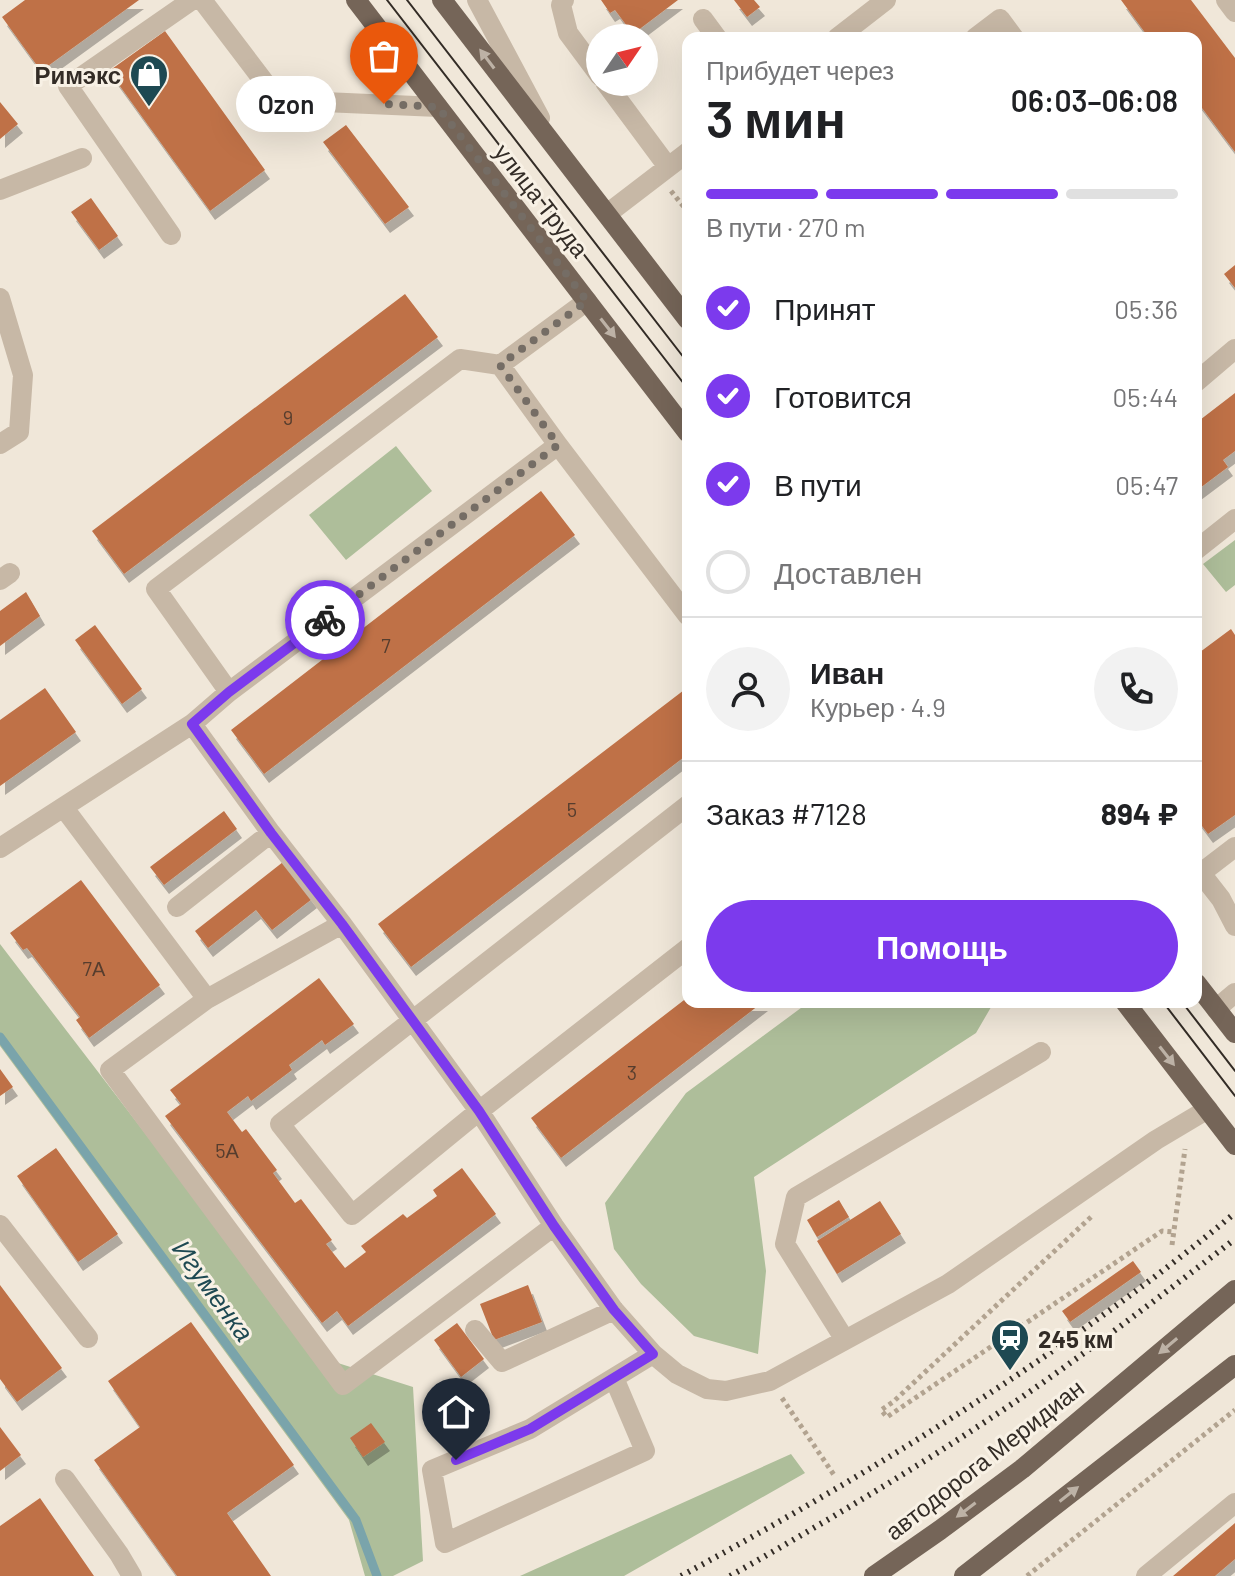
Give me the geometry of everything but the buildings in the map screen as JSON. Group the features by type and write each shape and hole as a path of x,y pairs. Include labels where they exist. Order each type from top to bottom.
{"main road":[{"name":"улица Труда","path":"356,0 682,425"},
{"name":"улица Труда","path":"442,0 682,312"},
{"path":"1202,991 1235,1033"},
{"path":"1130,1008 1235,1145"},
{"name":"автодорога Меридиан","path":"874,1576 1022,1469 1231,1293"},
{"path":"964,1576 1235,1365"}],"street":[{"path":"171,235 68,86 192,0"},
{"path":"202,0 278,100 438,107"},
{"path":"477,0 557,150"},
{"path":"564,0 561,5 568,33 586,57"},
{"path":"845,32 886,0"},
{"path":"1226,0 1235,12"},
{"path":"703,19 713,32"},
{"path":"983,32 1000,19 1010,32"},
{"path":"615,96 668,167"},
{"path":"607,214 682,156"},
{"path":"0,190 82,158"},
{"path":"0,298 23,375 19,432 0,444"},
{"path":"229,692 156,589 460,359 500,365 587,301"},
{"path":"1202,377 1235,349"},
{"path":"500,365 682,608"},
{"path":"0,848 192,724 229,692 558,445"},
{"path":"1202,545 1235,519"},
{"path":"192,724 479,1111 554,1226 614,1310 653,1354 677,1374 707,1389 726,1391 770,1381 948,1284 1156,1140 1208,1109"},
{"path":"64,808 207,999"},
{"path":"682,810 280,1124 352,1215 682,953"},
{"path":"177,907 271,833"},
{"path":"1202,868 1235,847"},
{"path":"1202,874 1221,899 1235,926"},
{"path":"342,924 207,999 110,1070 343,1385 554,1226"},
{"path":"1216,1009 1235,993"},
{"path":"845,1340 785,1244 796,1197 1041,1052"},
{"path":"0,1225 88,1338"},
{"path":"475,1330 502,1362 614,1310"},
{"path":"614,1378 645,1451 445,1543 432,1470 530,1429 653,1354"},
{"path":"65,1479 132,1576"},
{"path":"1146,1576 1235,1503"}],"path":[{"path":"1172,1245 1189,1121"},
{"path":"1092,1216 881,1410 887,1417 1162,1231 1173,1232"},
{"path":"770,1381 834,1475"},
{"path":"1027,1576 1235,1410"}],"green space":[{"path":"396,446 432,491 346,560 309,515"},
{"path":"1235,540 1235,585 1226,592 1203,564"},
{"path":"0,944 316,1356 413,1387 423,1561 393,1576 365,1576 349,1520 0,1046"},
{"path":"801,1008 991,1008 976,1033 754,1177 766,1271 758,1354 694,1336 641,1284 614,1249 605,1203 686,1093"},
{"path":"791,1454 805,1473 624,1576 520,1576"}],"waterway":[{"name":"Игуменка","path":"0,1037 356,1520 377,1576"}],"tram line":[{"path":"387,0 682,381"},
{"path":"407,0 682,355"},
{"path":"1168,1008 1235,1096"},
{"path":"1187,1008 1235,1071"}],"railway":[{"path":"681,1576 826,1495 967,1408 1104,1314 1235,1213"},
{"path":"730,1576 880,1488 989,1419 1105,1338 1235,1239"}],"way so far":[{"path":"325,620 558,445 500,365 587,301 438,107 384,104"}],"place":[{"name":"Ozon","path":"384,104"},
{"name":"Римэкс","path":"149,108"},
{"name":"245 км","path":"1010,1372"}],"route":[{"path":"325,620 229,692 192,724 479,1111 554,1226 614,1310 653,1354 530,1429 456,1460"}]}
